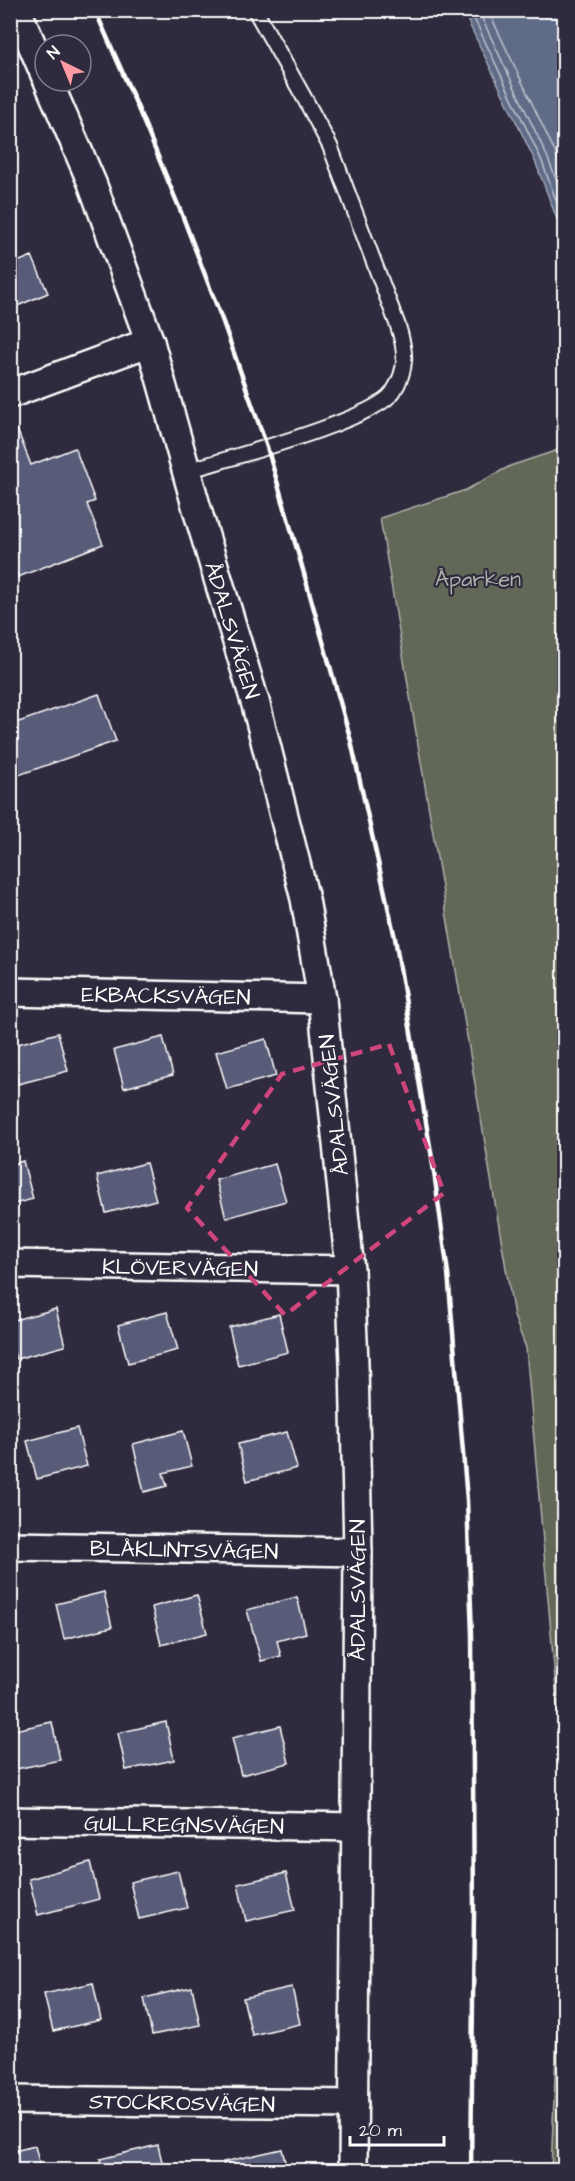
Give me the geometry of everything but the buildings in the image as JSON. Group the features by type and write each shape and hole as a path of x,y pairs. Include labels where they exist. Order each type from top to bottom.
{"street":[{"path":"17,10 33,47"},
{"name":"ÅDALSVÄGEN","path":"53,93 93,183 150,342 256,705 305,899 322,999 350,1270 354,1374 358,1552 353,2170"},
{"path":"10,394 150,342"},
{"name":"EKBACKSVÄGEN","path":"10,992 322,999"},
{"name":"KLÖVERVÄGEN","path":"10,1264 350,1270"},
{"name":"BLÅKLINTSVÄGEN","path":"10,1546 358,1552"},
{"name":"GULLREGNSVÄGEN","path":"10,1821 357,1827"},
{"name":"STOCKROSVÄGEN","path":"10,2100 354,2104"}],"lane":[{"path":"187,471 314,432 375,408 392,394 404,370 405,349 398,326 330,146 255,10"}],"highlighted area":[{"path":"389,1044 444,1193 285,1315 187,1208 282,1074"}],"green space":[{"name":"Åparken","path":"564,448 564,1781 526,1348 514,1316 380,518 466,490 510,466"},
{"path":"564,1866 564,2170 551,2170"}],"water":[{"path":"463,11 564,11 564,238 535,161"}],"railway":[{"path":"95,10 181,212 267,447 351,741 395,938 432,1158 448,1273 467,1500 472,1635 474,1914 471,2170"}]}
